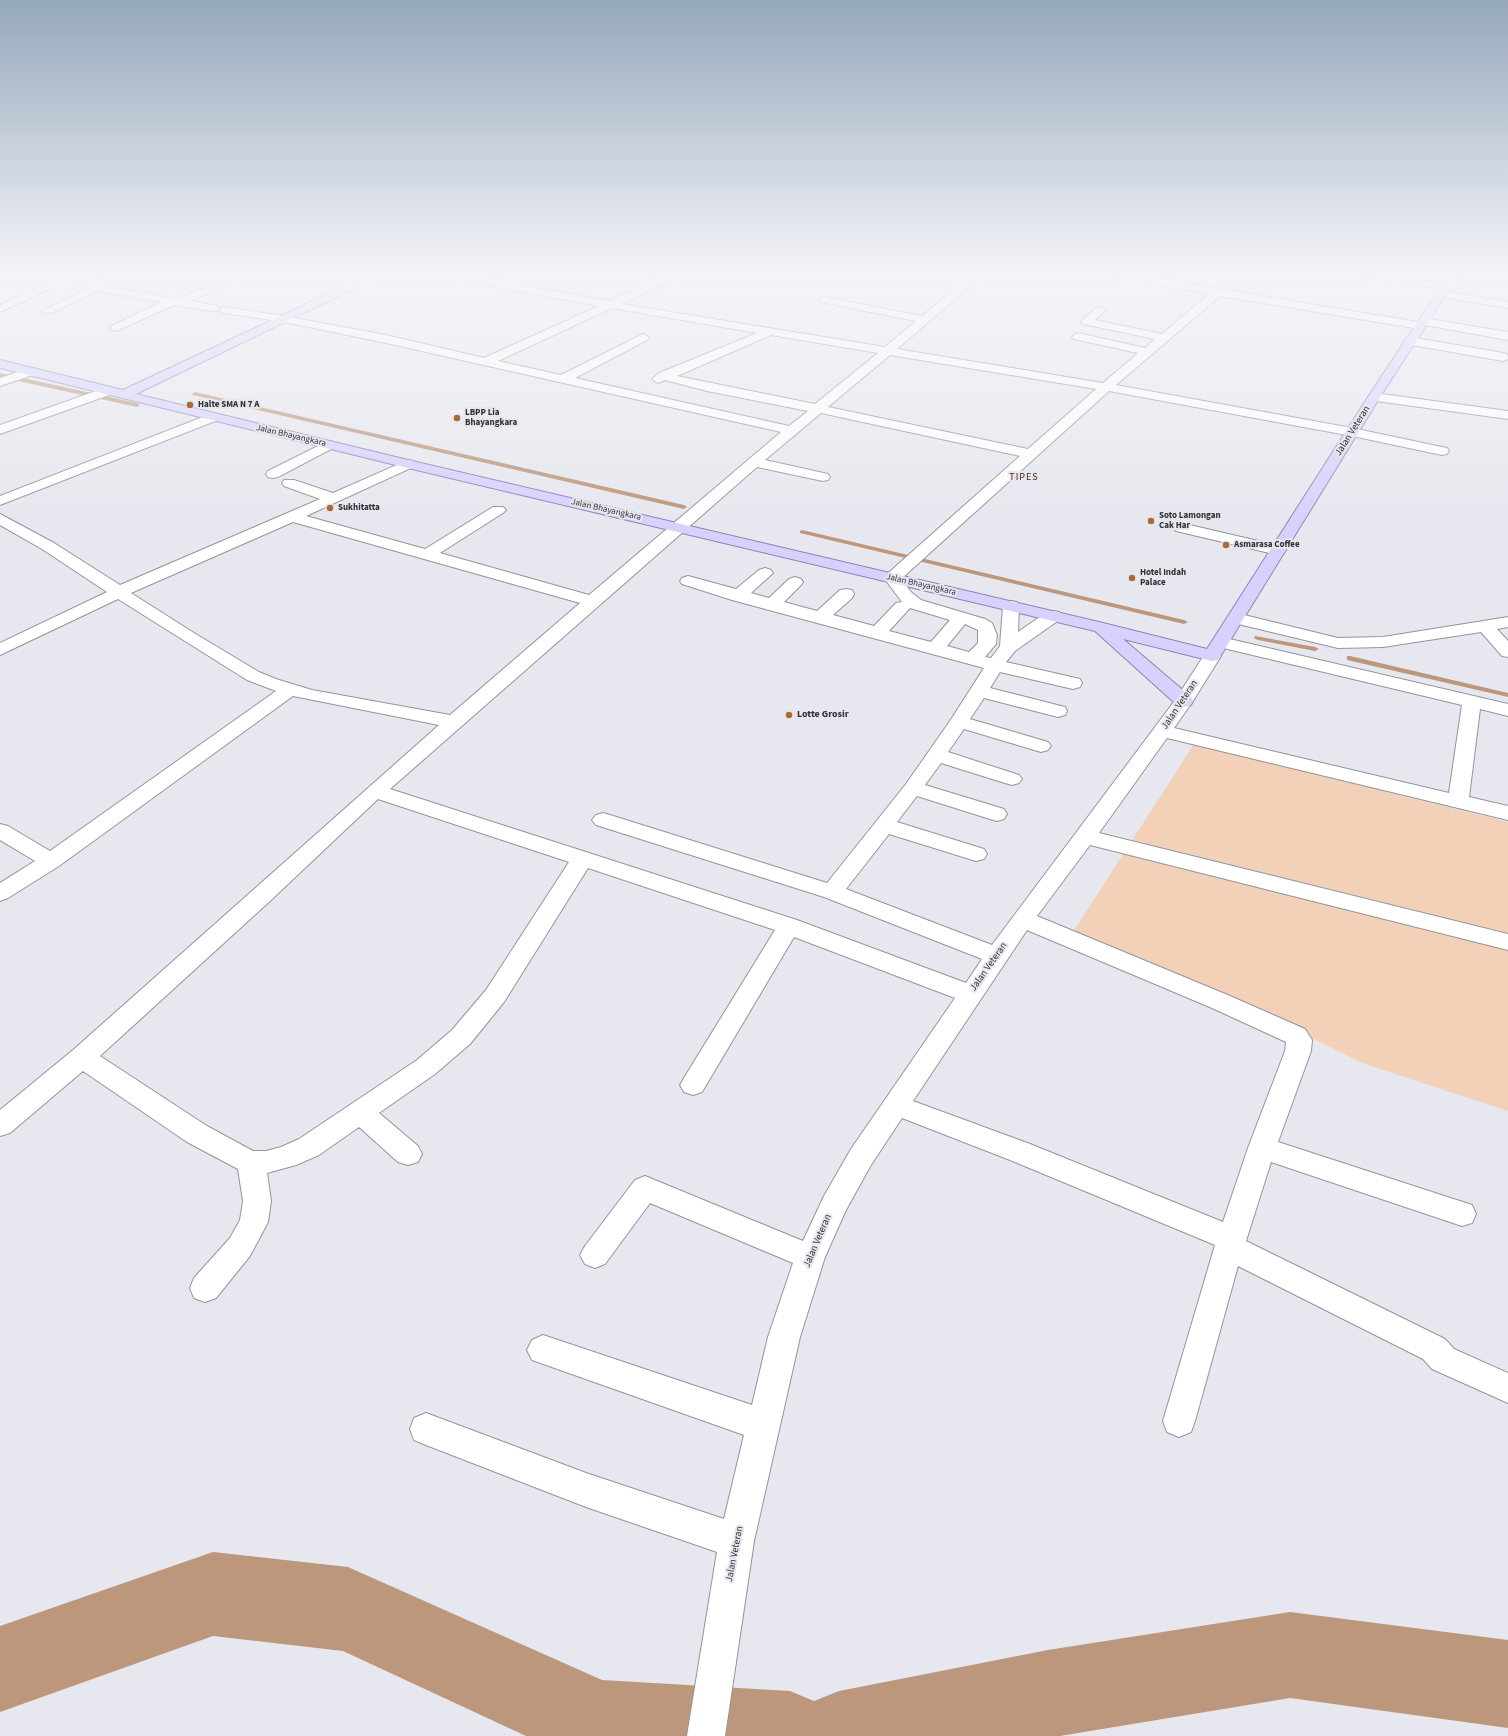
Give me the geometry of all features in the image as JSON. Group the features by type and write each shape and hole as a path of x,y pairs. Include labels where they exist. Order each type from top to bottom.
{"main road":[{"path":"122,395 203,357"},
{"name":"Jalan Veteran","path":"1216,649 1400,357"},
{"name":"Jalan Bhayangkara","path":"0,364 98,394 122,395 408,464 894,576 1099,627 1216,649"},
{"path":"1099,627 1184,701"}],"street":[{"path":"468,357 793,431"},
{"path":"487,361 496,357"},
{"path":"562,379 605,357"},
{"path":"625,394 708,357"},
{"path":"0,1125 82,1057 262,896 375,791 592,601 677,527 881,357"},
{"path":"930,357 1106,387 1352,432 1442,451"},
{"path":"973,659 987,644 988,635 986,627 979,623 915,604 905,596 894,576 919,552 1106,387 1143,357"},
{"path":"0,382 26,373"},
{"path":"663,376 708,387 1031,454"},
{"path":"0,430 98,394"},
{"path":"1374,397 1508,415"},
{"path":"0,500 213,417"},
{"path":"273,474 328,445"},
{"path":"755,462 822,477"},
{"path":"0,650 119,592 293,517 408,464"},
{"path":"289,483 332,498"},
{"path":"428,554 498,510"},
{"path":"293,517 592,601"},
{"path":"0,519 48,546 188,637 253,676 289,690 455,722"},
{"path":"1181,528 1278,550"},
{"path":"738,596 765,573"},
{"path":"688,581 876,634 995,665 1073,683"},
{"path":"771,605 796,582"},
{"path":"820,618 846,594"},
{"path":"1009,647 1011,606"},
{"path":"876,634 902,607"},
{"path":"832,892 913,788 959,722 995,665 1009,647 1053,616"},
{"path":"1236,618 1329,641 1383,642 1506,623"},
{"path":"934,649 958,622"},
{"path":"1485,626 1508,652"},
{"path":"1313,664 1329,641"},
{"path":"1216,649 1313,664 1508,710"},
{"name":"Jalan Veteran","path":"706,1736 736,1541 784,1337 810,1257 834,1206 861,1157 997,956 1023,919 1086,837 1184,701 1216,649"},
{"path":"0,893 51,861 289,690"},
{"path":"978,691 1058,711"},
{"path":"1458,800 1472,702"},
{"path":"959,722 1040,746"},
{"path":"1162,731 1508,813"},
{"path":"936,755 1012,779"},
{"path":"913,788 997,814"},
{"path":"375,791 789,926 971,994"},
{"path":"604,820 832,892 997,956"},
{"path":"883,825 976,854"},
{"path":"0,831 51,861"},
{"path":"1086,837 1508,942"},
{"path":"82,1057 196,1134 237,1156 251,1162 266,1162 286,1157 309,1146 426,1067 461,1037 495,996 583,858"},
{"path":"1023,919 1221,1002 1296,1036 1299,1040 1300,1045 1262,1148 1231,1243 1180,1421"},
{"path":"693,1085 789,926"},
{"path":"896,1105 1020,1152 1231,1243 1434,1349 1443,1359 1506,1388"},
{"path":"360,1112 408,1154"},
{"path":"1262,1148 1462,1214"},
{"path":"205,1288 240,1247 254,1222 257,1201 251,1162"},
{"path":"595,1255 645,1188 810,1257"},
{"path":"543,1350 763,1424"},
{"path":"426,1429 586,1490 736,1541"}],"shaded area":[{"path":"1194,744 1508,822 1508,1111 1362,1063 1239,1002 1073,932"}],"waterway":[{"path":"0,375 137,405"},
{"path":"195,394 684,507"},
{"path":"802,532 1184,622"},
{"path":"1258,638 1315,649"},
{"path":"1350,658 1508,695"},
{"path":"0,1669 213,1594 348,1609 599,1724 790,1736"},
{"path":"839,1736 1048,1694 1290,1655 1508,1684"}],"place":[{"name":"Halte SMA N 7 A","path":"190,405"},
{"name":"LBPP Lia Bhayangkara","path":"457,418"},
{"name":"Sukhitatta","path":"330,508"},
{"name":"Soto Lamongan Cak Har","path":"1151,521"},
{"name":"Asmarasa Coffee","path":"1226,545"},
{"name":"Hotel Indah Palace","path":"1132,578"},
{"name":"Lotte Grosir","path":"789,715"}],"district":[{"name":"TIPES","path":"1024,478"}]}
